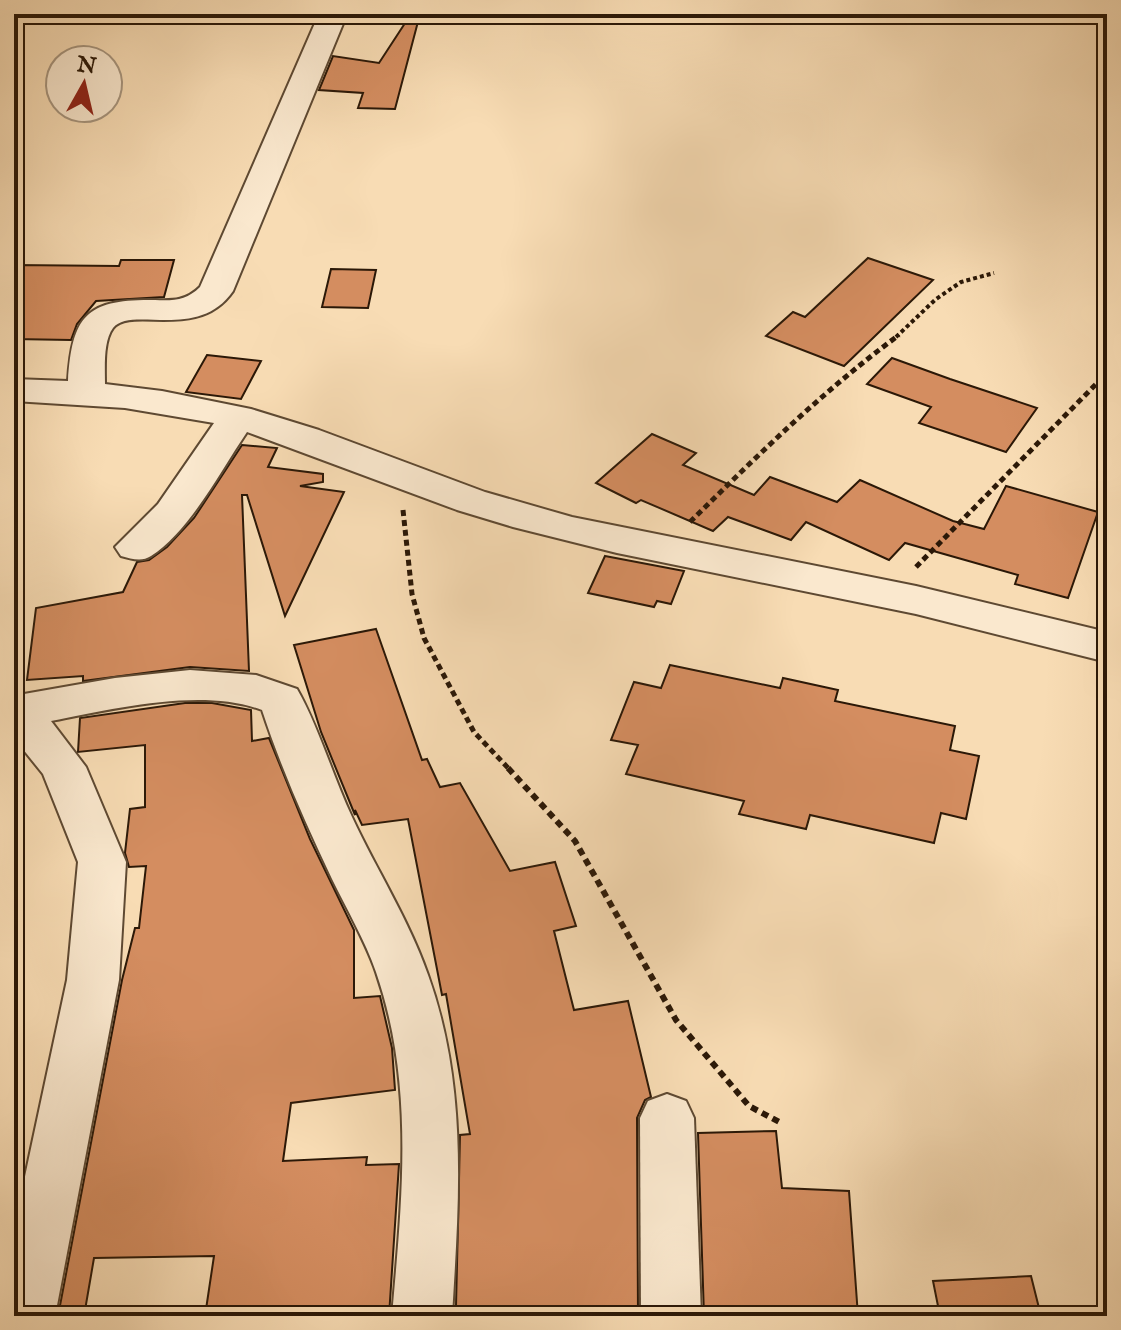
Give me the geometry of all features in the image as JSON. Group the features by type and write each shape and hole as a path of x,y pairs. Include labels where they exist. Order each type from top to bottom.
{"street":[{"path":"86,391 92,332 97,322 109,315 134,310 193,310 208,304 333,14"},
{"path":"14,390 86,391 167,402 238,417 305,438 472,502 667,551 890,594 1107,647"},
{"path":"136,547 172,513 238,417"},
{"path":"16,709 202,686 264,690 281,700 326,815 401,972 419,1031 430,1091 433,1164 422,1316"},
{"path":"16,709 63,767 102,862 93,980 25,1316"},
{"path":"667,1118 671,1316"}],"path":[{"path":"667,551 714,495 842,380 904,331 936,299 961,282 994,273"},
{"path":"890,594 1107,373"},
{"path":"417,482 408,563 424,638 474,732 575,841 676,1020 749,1106 783,1124"}],"building":[{"path":"411,14 420,14 395,109 358,108 363,93 319,90 333,56 379,63"},
{"path":"868,258 933,280 844,366 766,336 793,312 805,317"},
{"path":"121,260 174,260 164,297 96,301 77,324 71,340 14,339 14,265 119,266"},
{"path":"331,269 376,270 368,308 322,307"},
{"path":"207,355 261,361 241,399 186,392"},
{"path":"892,358 1037,408 1006,452 919,423 931,407 867,384"},
{"path":"652,434 696,453 683,465 754,495 770,477 837,502 860,480 953,521 984,529 1006,486 1098,512 1068,598 1015,584 1018,575 905,543 889,560 806,522 791,540 728,517 713,531 641,500 636,503 596,483"},
{"path":"242,445 277,448 268,467 323,474 323,482 300,486 344,492 285,616 247,495 242,495 249,671 190,667 83,681 83,676 27,680 36,608 123,592 137,562 149,560 167,547 194,518"},
{"path":"605,556 684,571 671,604 657,601 654,607 588,593"},
{"path":"376,629 422,760 427,759 440,787 460,783 510,871 555,862 576,926 554,931 574,1010 628,1001 651,1097 645,1100 637,1118 638,1316 538,1316 538,1307 456,1306 460,1135 470,1134 446,994 442,995 408,819 362,825 355,810 355,815 321,732 294,645"},
{"path":"670,665 780,688 783,678 838,690 835,701 955,726 950,750 979,756 966,819 941,813 934,843 810,815 806,829 739,814 744,801 626,774 638,745 611,740 634,682 661,688"},
{"path":"185,703 212,703 251,710 252,741 269,738 310,839 354,930 354,998 380,996 392,1048 395,1090 291,1103 283,1161 367,1157 366,1165 399,1164 389,1316 205,1316 214,1256 94,1258 84,1316 58,1316 122,980 135,928 139,928 146,866 129,867 125,853 130,809 145,807 145,745 78,752 80,718"},
{"path":"776,1131 782,1188 849,1191 858,1316 704,1316 698,1133"},
{"path":"1031,1276 1041,1316 940,1316 933,1281"}]}
